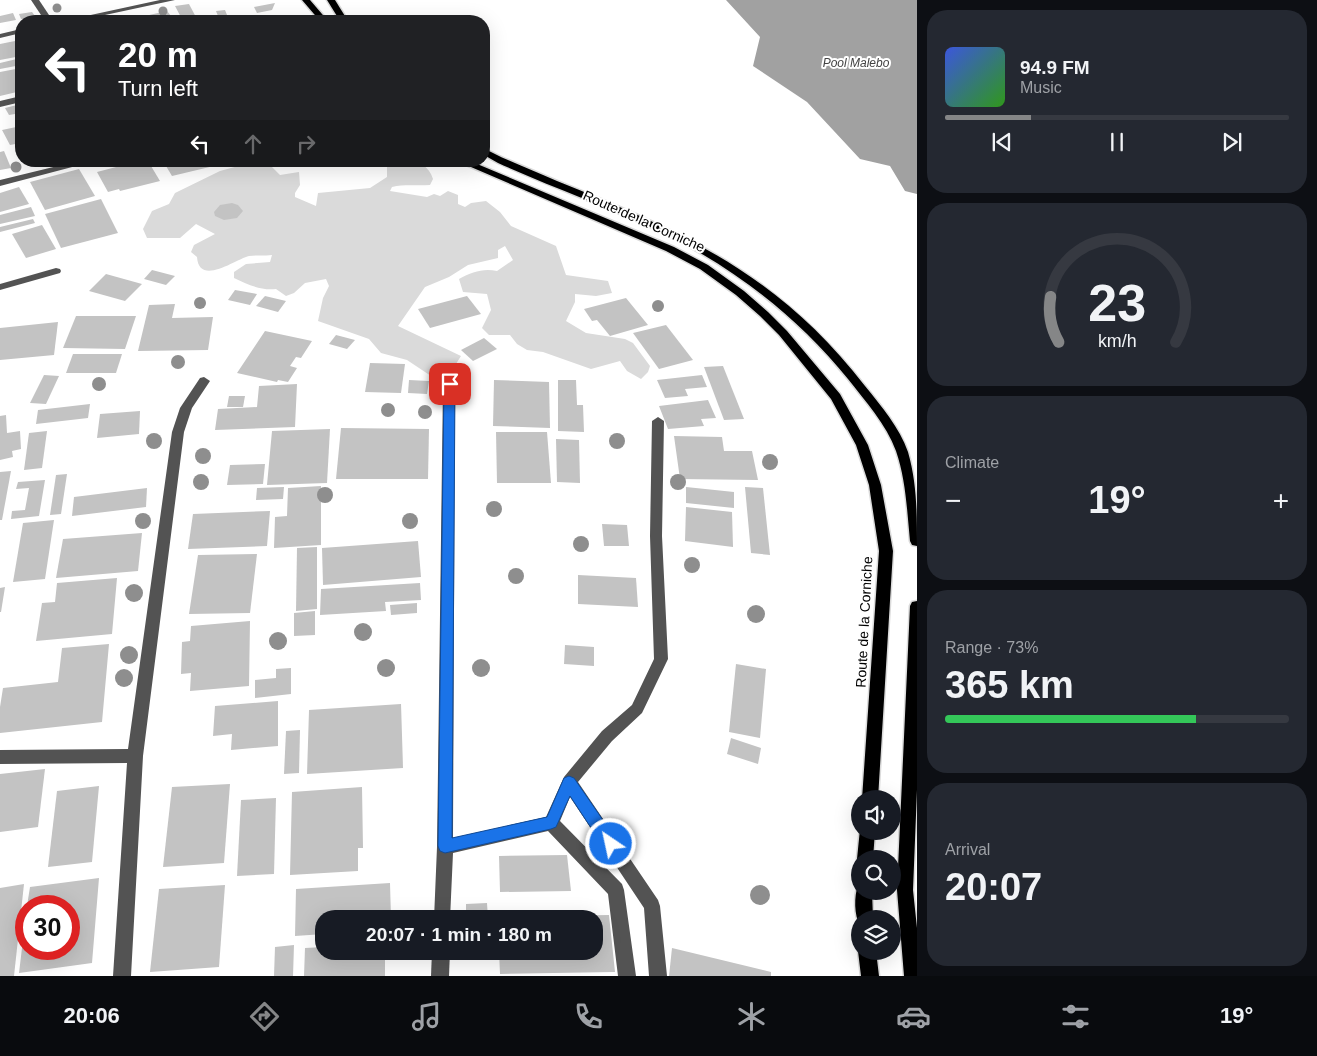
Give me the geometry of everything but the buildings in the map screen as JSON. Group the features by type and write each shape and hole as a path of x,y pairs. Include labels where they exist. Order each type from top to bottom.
{"main road":[{"path":"306,0 319,15"},
{"path":"331,0 340,15"},
{"name":"Route de la Corniche","path":"490,155 516,168 630,214 686,240 721,259 785,306 839,359 898,441 911,487 917,541"},
{"name":"Route de la Corniche","path":"475,167 670,249 704,267 740,293 764,314 783,333 836,397 865,453 875,485 886,551 871,790"},
{"path":"912,976 905,890 917,606"},
{"path":"868,960 870,976"}],"street":[{"path":"36,0 45,15"},
{"path":"97,15 171,0"},
{"path":"0,36 15,32"},
{"path":"0,104 15,100"},
{"path":"0,183 66,167"},
{"path":"0,287 56,271"},
{"path":"122,976 135,756 178,432 186,408 204,381"},
{"path":"442,910 445,846 450,384"},
{"path":"551,822 569,782 607,736 637,709 661,660 656,536 658,421"},
{"path":"0,757 135,756"},
{"path":"569,782 652,906 658,976"},
{"path":"445,846 551,822"},
{"path":"551,822 616,890 627,976"},
{"path":"440,976 441,960"}],"shaded area":[{"path":"235,167 272,167 280,175 299,172 300,185 295,193 295,197 316,206 318,193 370,188 387,177 387,167 426,167 433,179 430,185 397,186 392,187 390,191 427,197 434,194 440,196 448,191 458,195 458,204 465,207 471,203 486,201 500,212 511,226 556,246 566,275 608,281 612,293 596,296 575,294 575,302 566,321 586,333 625,339 633,343 650,366 648,372 641,379 627,371 620,361 591,369 543,352 527,350 517,344 510,335 489,335 482,328 491,310 487,294 463,292 459,279 478,271 497,271 513,260 505,246 498,250 498,258 468,265 449,277 425,287 398,326 461,356 454,367 431,376 407,360 381,353 369,339 318,321 323,298 329,286 326,279 305,283 294,293 286,296 276,289 260,288 234,278 234,272 246,264 270,262 272,255 249,256 211,271 204,270 199,266 197,257 191,252 194,245 215,234 196,224 180,238 147,238 143,229 152,211 169,204 175,193 220,171"}],"water":[{"name":"Pool Malebo","path":"726,0 917,0 917,194 905,191 890,166 860,159 807,102 753,66 760,37"}],"route":[{"path":"450,384 445,846 551,822 569,782 611,844"}]}
